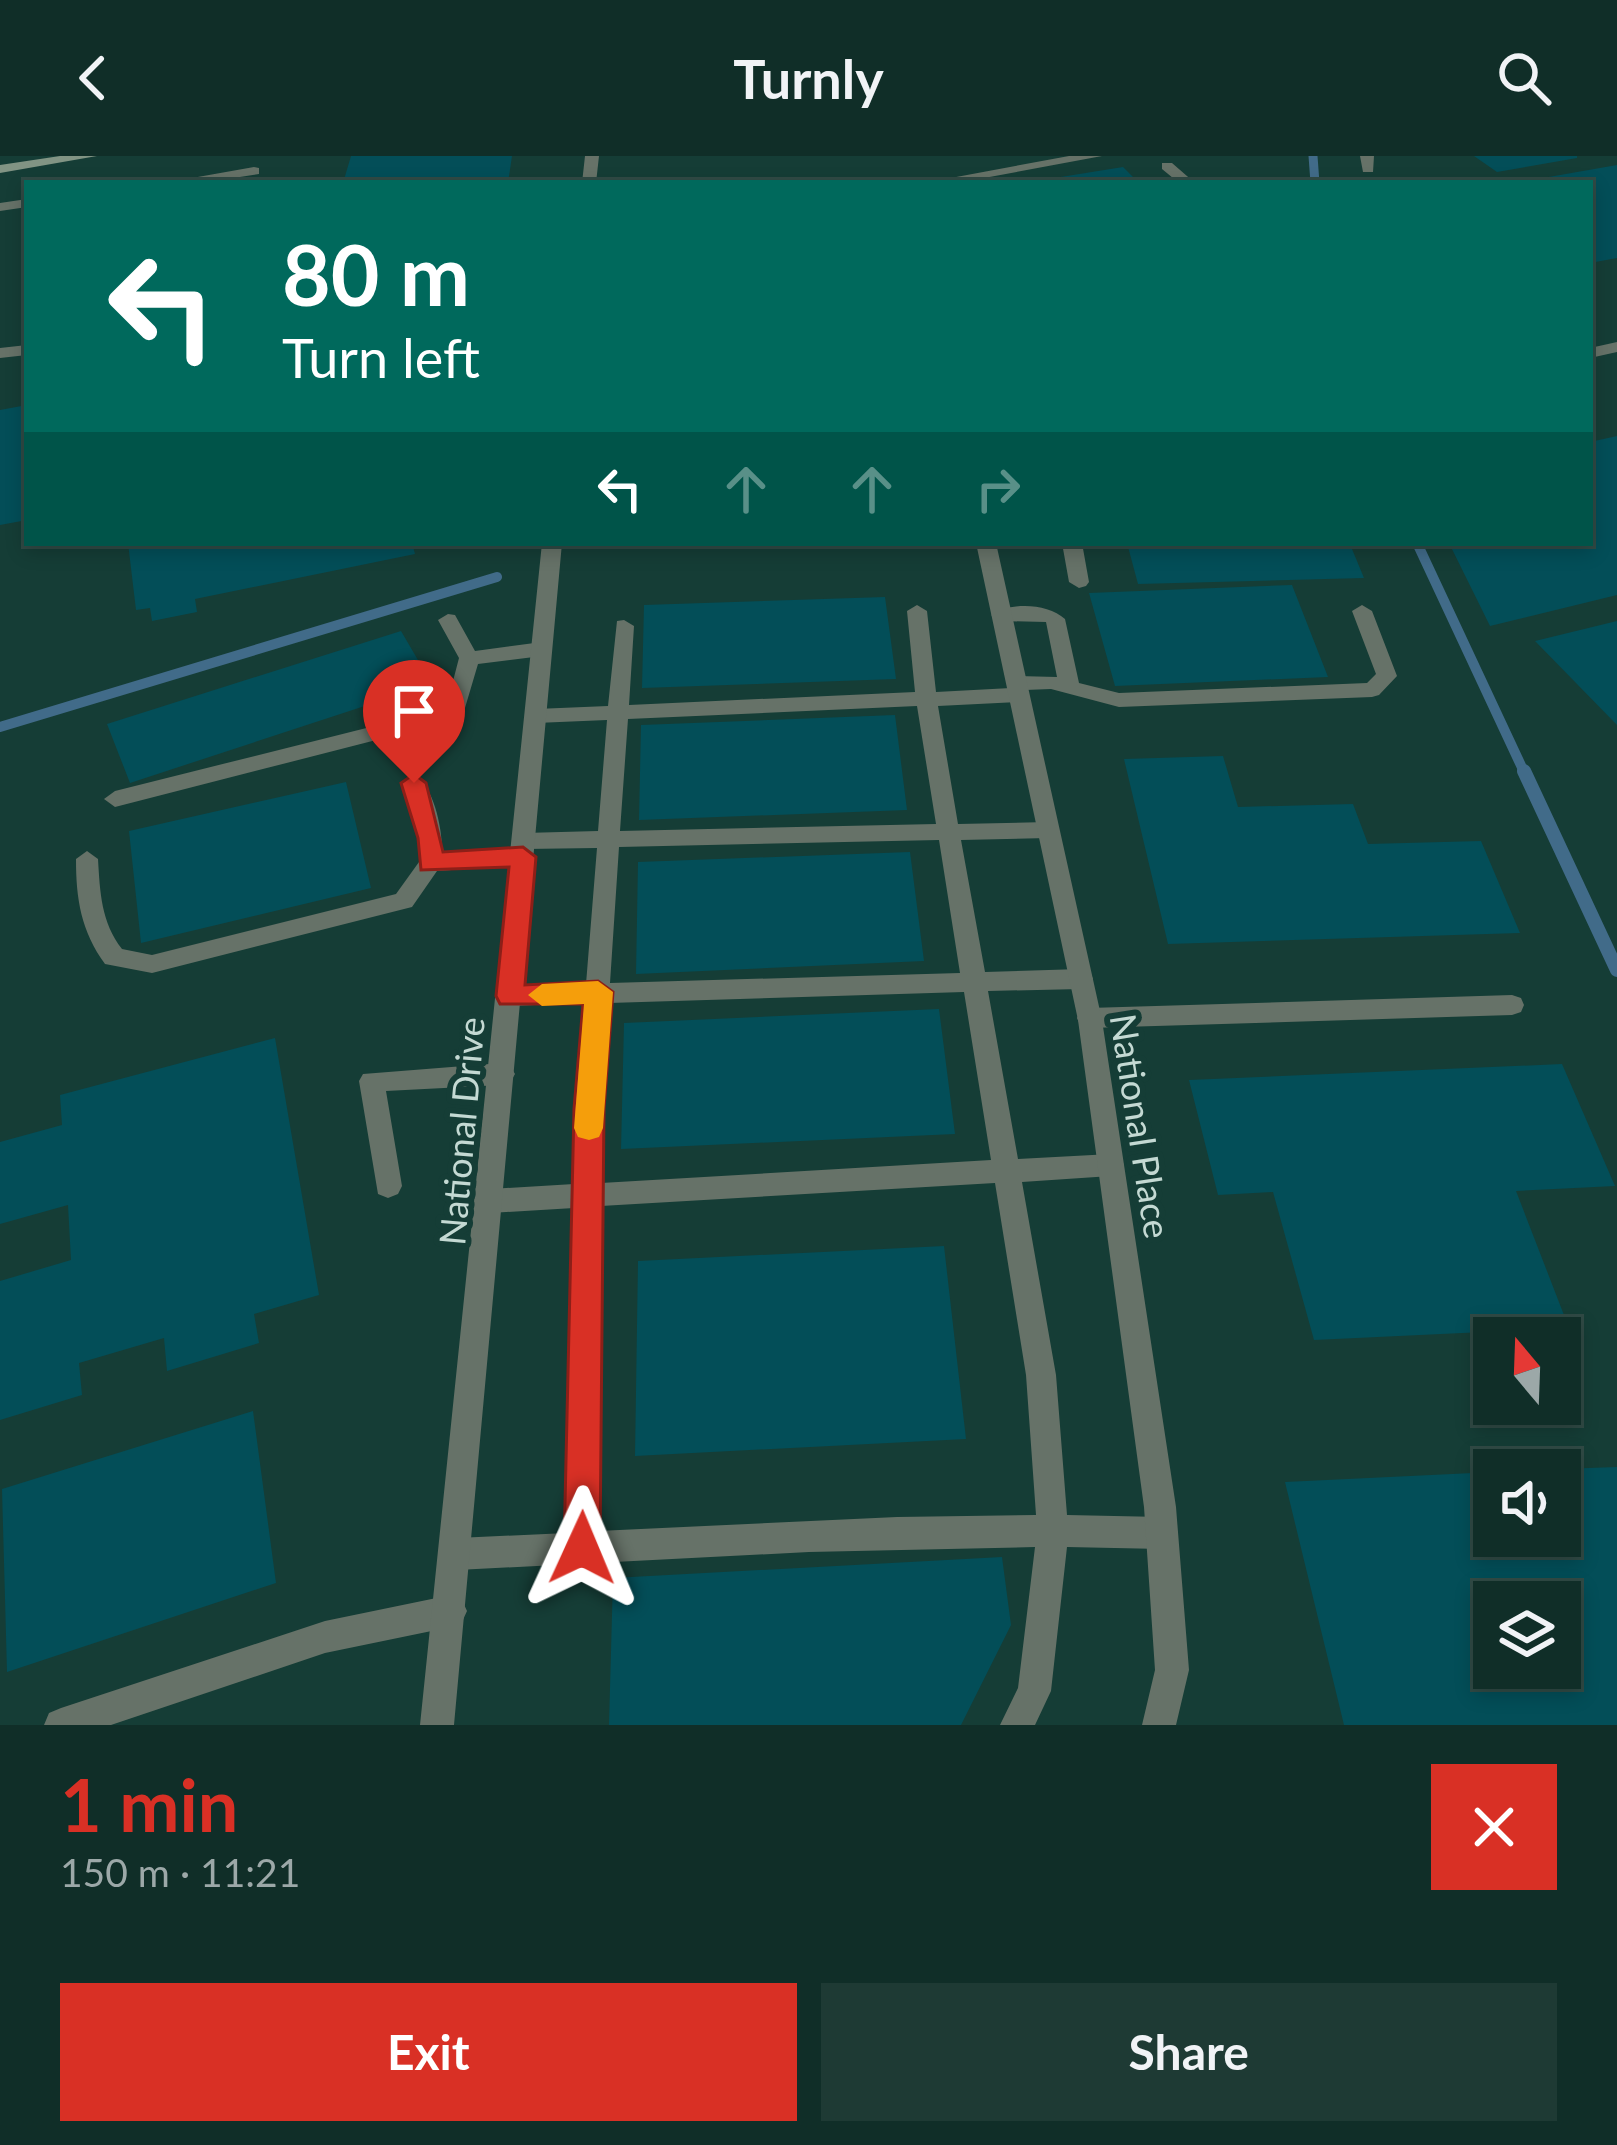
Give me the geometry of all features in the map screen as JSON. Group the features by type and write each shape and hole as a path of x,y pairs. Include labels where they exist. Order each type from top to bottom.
{"street":[{"path":"0,169 90,156"},
{"path":"949,180 1095,156"},
{"path":"1167,166 1184,180"},
{"path":"192,180 254,171"},
{"name":"National Drive","path":"437,1725 452,1612 552,546"},
{"name":"National Place","path":"987,546 1089,1018 1111,1165 1162,1533 1172,1670 1159,1725"},
{"path":"1073,546 1079,582"},
{"path":"536,716 926,699 1052,682 1119,700 1372,690 1387,676 1362,610"},
{"path":"917,611 926,699 1041,1375 1053,1531 1034,1690 1017,1725"},
{"path":"1001,615 1044,613 1055,619 1070,687"},
{"path":"115,800 455,712 469,658 448,620"},
{"path":"582,1548 587,1196 624,626"},
{"path":"469,658 542,649"},
{"path":"87,859 88,902 96,936 114,957 152,964 404,901 430,863 430,838 414,783"},
{"path":"430,863 612,839 1048,830"},
{"path":"510,996 1081,979"},
{"path":"1089,1018 1512,1005"},
{"path":"388,1186 372,1081 502,1074"},
{"path":"490,1201 1111,1165"},
{"path":"457,1554 1053,1531 1162,1533"},
{"path":"61,1725 325,1637 452,1612"}],"building":[{"path":"351,156 512,156 508,180 344,180"},
{"path":"1474,156 1577,156 1577,158 1497,172"},
{"path":"1617,165 1617,258 1593,262 1593,180 1532,180"},
{"path":"1123,167 1136,180 1042,180"},
{"path":"24,406 24,521 0,525 0,410"},
{"path":"1617,436 1617,595 1490,626 1450,546 1593,546 1593,441"},
{"path":"128,546 413,546 415,554 195,599 197,612 152,621 150,608 136,610"},
{"path":"1128,546 1380,549 1352,549 1364,578 1138,584"},
{"path":"1292,585 1328,677 1115,686 1089,593"},
{"path":"885,597 896,679 642,688 644,605"},
{"path":"1617,621 1617,725 1535,641"},
{"path":"401,631 432,684 130,783 107,724"},
{"path":"895,715 907,810 639,820 641,725"},
{"path":"1223,756 1238,807 1353,804 1368,844 1481,841 1520,933 1168,944 1124,759"},
{"path":"346,782 371,888 141,943 129,831"},
{"path":"910,852 924,961 636,974 638,862"},
{"path":"939,1009 955,1134 621,1149 624,1023"},
{"path":"275,1038 319,1295 254,1314 259,1343 167,1371 164,1338 79,1363 82,1395 0,1420 0,1281 71,1260 68,1205 0,1224 0,1142 62,1125 60,1095"},
{"path":"1562,1064 1615,1186 1516,1191 1565,1317 1473,1317 1473,1333 1314,1340 1273,1192 1218,1195 1189,1080"},
{"path":"944,1246 966,1439 635,1456 638,1261"},
{"path":"253,1411 276,1583 7,1672 2,1489"},
{"path":"1617,1467 1617,1725 1344,1725 1285,1482 1473,1473 1473,1557 1581,1557 1581,1468"},
{"path":"1002,1557 1011,1625 961,1725 609,1725 613,1578"}],"waterway":[{"path":"1313,156 1315,180"},
{"path":"1418,546 1525,774"},
{"path":"0,727 497,577"},
{"path":"1524,771 1617,970"}],"slow traffic":[{"path":"542,995 598,992 589,1128"}],"route":[{"path":"414,783 430,838 430,863 523,857 510,996 598,992 589,1109 582,1548"}]}
